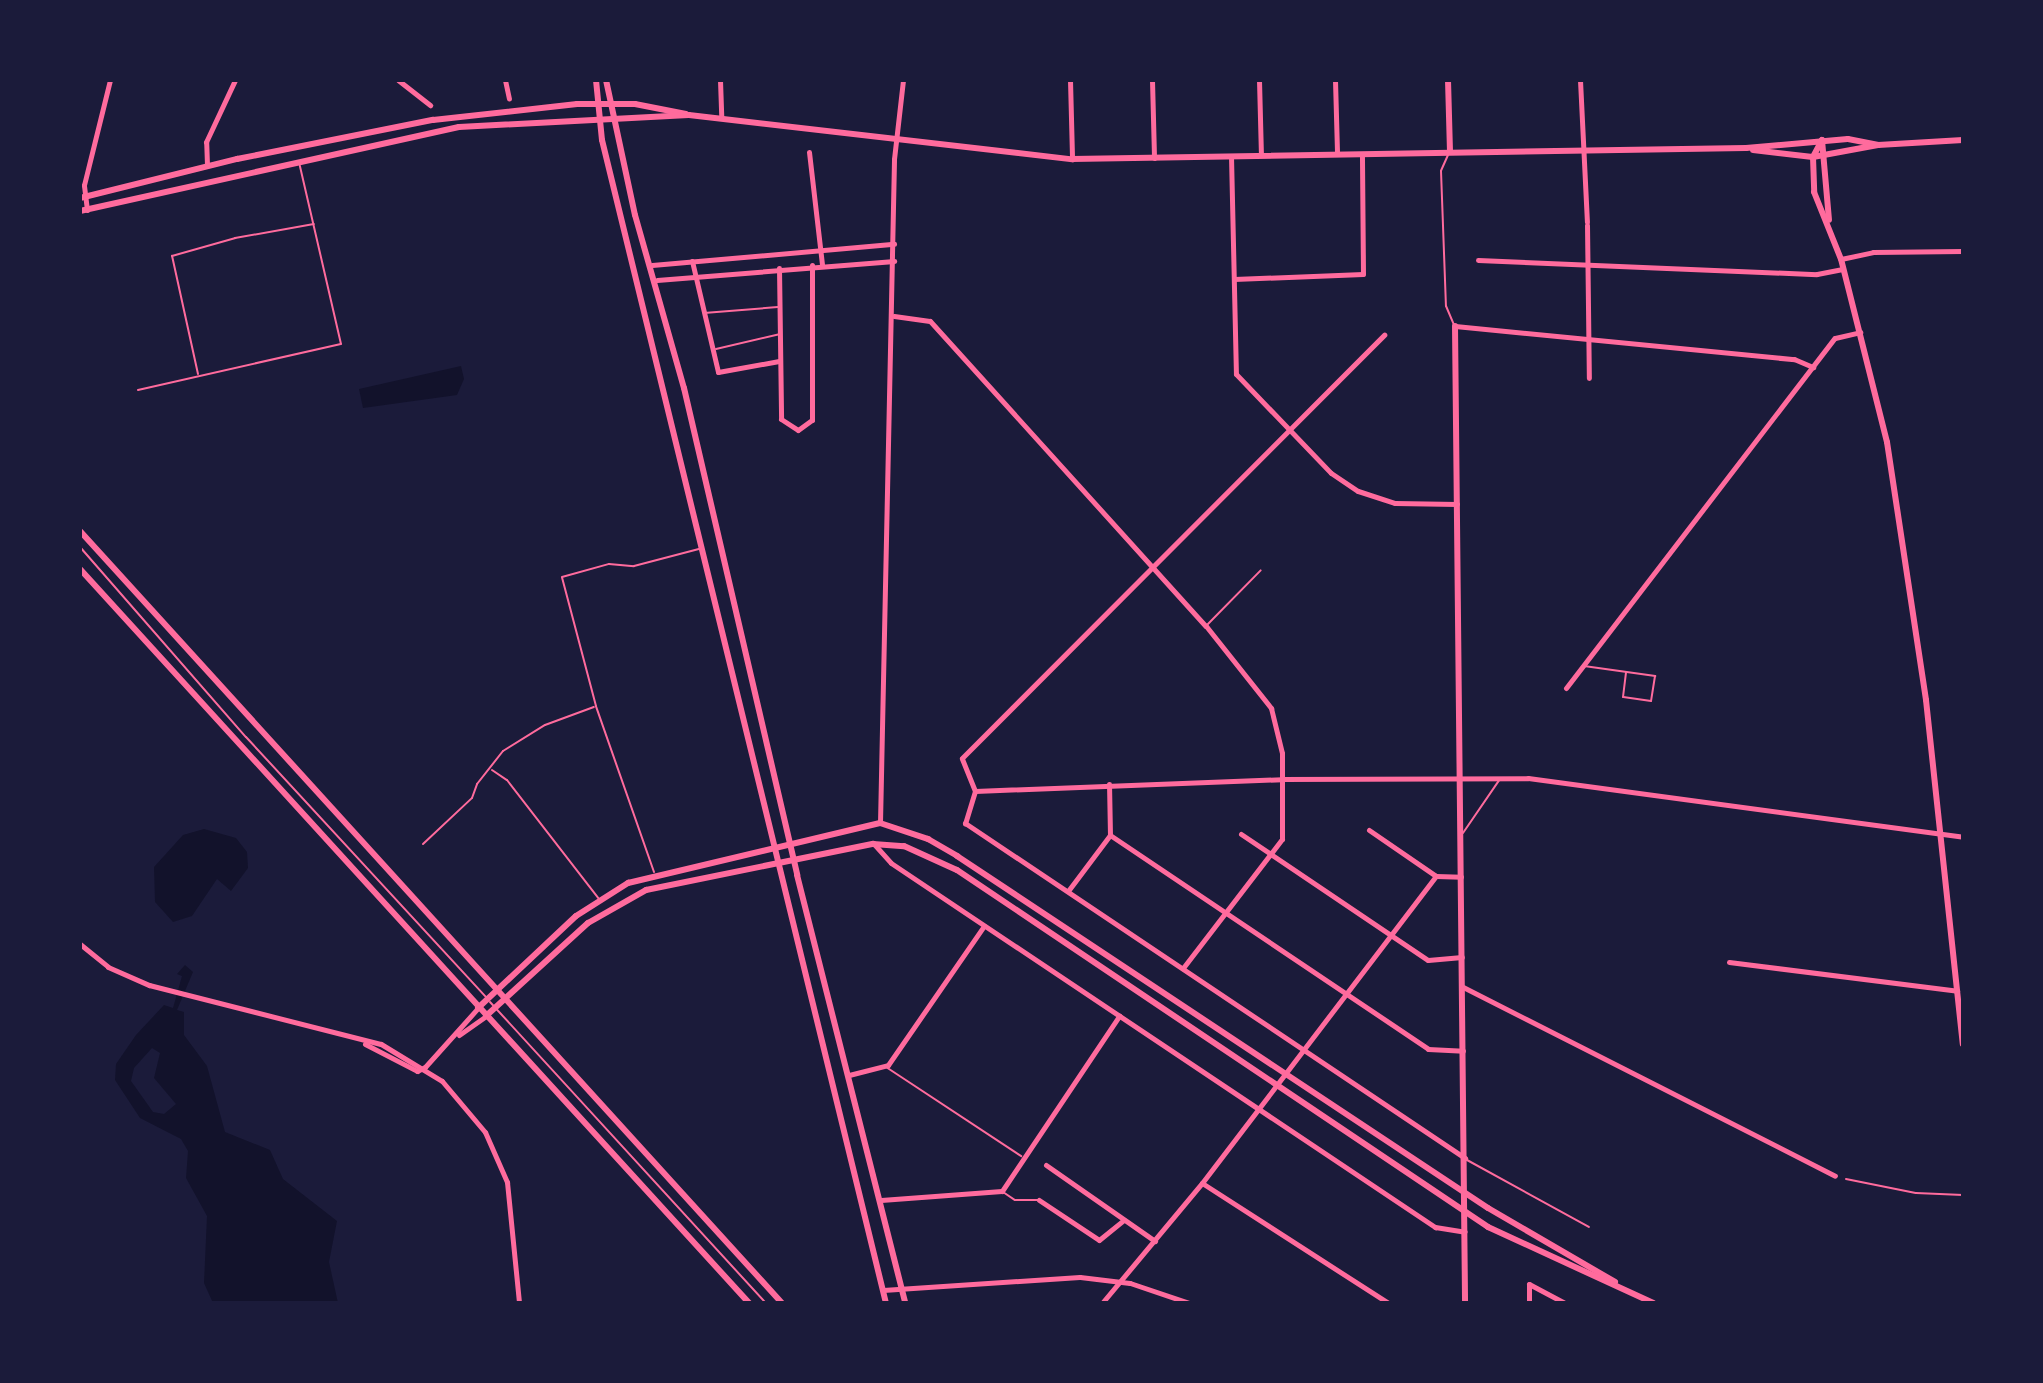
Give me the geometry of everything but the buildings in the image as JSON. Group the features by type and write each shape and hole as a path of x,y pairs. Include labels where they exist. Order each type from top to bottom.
{"street":[{"path":"110,80 82,197 84,210 298,159 459,127 689,115 1072,159 1582,148 1746,148 1822,140 1878,145 1963,140"},
{"path":"211,179 206,142 235,80"},
{"path":"398,80 430,105"},
{"path":"505,80 509,99"},
{"path":"596,80 600,121 700,549 886,1303"},
{"path":"606,80 635,215 657,280 793,858 905,1303"},
{"path":"720,80 721,118"},
{"path":"880,823 896,140 903,80"},
{"path":"1070,80 1072,159"},
{"path":"1152,80 1154,158"},
{"path":"1259,80 1261,155"},
{"path":"1335,80 1337,153"},
{"path":"1448,80 1450,151"},
{"path":"1580,80 1589,263 1589,378"},
{"path":"82,197 207,165 433,120 598,104 665,106 689,115"},
{"path":"1822,140 1830,225"},
{"path":"1822,140 1813,157 1814,192 1830,225 1841,259 1887,442 1942,837 1963,1044"},
{"path":"1746,148 1823,157 1878,145"},
{"path":"809,152 822,264"},
{"path":"1234,279 1363,274 1362,153"},
{"path":"1231,156 1236,374 1291,433 1358,491 1395,503 1457,504"},
{"path":"652,265 894,244"},
{"path":"1841,259 1873,252 1963,251"},
{"path":"1478,260 1817,274 1843,269"},
{"path":"692,261 715,368 725,375 779,361"},
{"path":"657,280 822,264 894,261"},
{"path":"779,268 781,419 798,430 812,420 812,265"},
{"path":"894,316 930,321 1206,626 1271,708 1282,779 1284,832 1271,854 1183,968"},
{"path":"1465,1303 1455,326 1794,359 1813,367"},
{"path":"1566,688 1835,338 1860,332"},
{"path":"1384,335 1291,433 962,758 975,791 965,823 1465,1159"},
{"path":"80,531 782,1303"},
{"path":"80,569 749,1303"},
{"path":"975,791 1282,779 1502,777 1942,837 1963,837"},
{"path":"1068,891 1110,835 1109,784"},
{"path":"425,1067 496,989 599,899 654,872 880,823 928,839 957,856 1465,1193 1653,1303"},
{"path":"1369,830 1436,876 1462,877"},
{"path":"1241,834 1428,960 1463,957"},
{"path":"1110,835 1428,1049 1464,1051"},
{"path":"455,1037 486,1016 588,923 629,897 779,861 873,844 926,853 957,870 1465,1212 1522,1244 1621,1286"},
{"path":"873,844 891,863 1435,1227 1465,1232"},
{"path":"1102,1303 1202,1183 1436,876"},
{"path":"849,1075 885,1066 984,926"},
{"path":"80,944 108,967 153,986 381,1044 425,1067 458,1097 493,1147 512,1206 519,1303"},
{"path":"1729,962 1957,991"},
{"path":"1463,987 1835,1176"},
{"path":"881,1200 1002,1191 1119,1016"},
{"path":"1046,1165 1155,1241"},
{"path":"1202,1183 1388,1303"},
{"path":"1039,1200 1099,1240 1124,1220"},
{"path":"883,1290 1080,1277 1120,1281 1186,1303"},
{"path":"1529,1303 1529,1284 1564,1303"}],"lane":[{"path":"138,390 341,344 296,148"},
{"path":"1450,151 1441,165 1441,186 1446,306 1455,326"},
{"path":"198,375 172,256 235,238 314,224"},
{"path":"702,313 779,307"},
{"path":"711,351 780,334"},
{"path":"80,547 246,737 766,1303"},
{"path":"654,872 596,706 562,577 609,564 634,566 700,549"},
{"path":"1206,626 1261,570"},
{"path":"1583,666 1655,676 1651,701 1623,697 1626,672"},
{"path":"423,844 472,798 477,784 503,751 520,739 596,706"},
{"path":"491,769 507,780 599,899"},
{"path":"1460,837 1502,777"},
{"path":"885,1066 1024,1158"},
{"path":"1465,1159 1589,1227"},
{"path":"1846,1179 1916,1193 1963,1195"},
{"path":"1002,1191 1015,1200 1039,1200"}],"shaded area":[{"path":"461,366 464,379 457,395 363,408 359,389"},
{"path":"204,829 236,838 247,852 248,868 231,891 217,879 192,916 173,922 155,902 154,867 183,835"},
{"path":"185,965 193,972 177,1010 184,1012 184,1035 207,1066 225,1132 270,1150 283,1179 337,1221 329,1262 338,1303 213,1303 204,1283 207,1216 186,1178 188,1151 181,1139 140,1118 115,1080 116,1064 136,1035 164,1005 173,1008 182,976 177,974","holes":["152,1048 160,1053 154,1078 176,1104 164,1114 153,1112 131,1081 134,1068"]}]}
